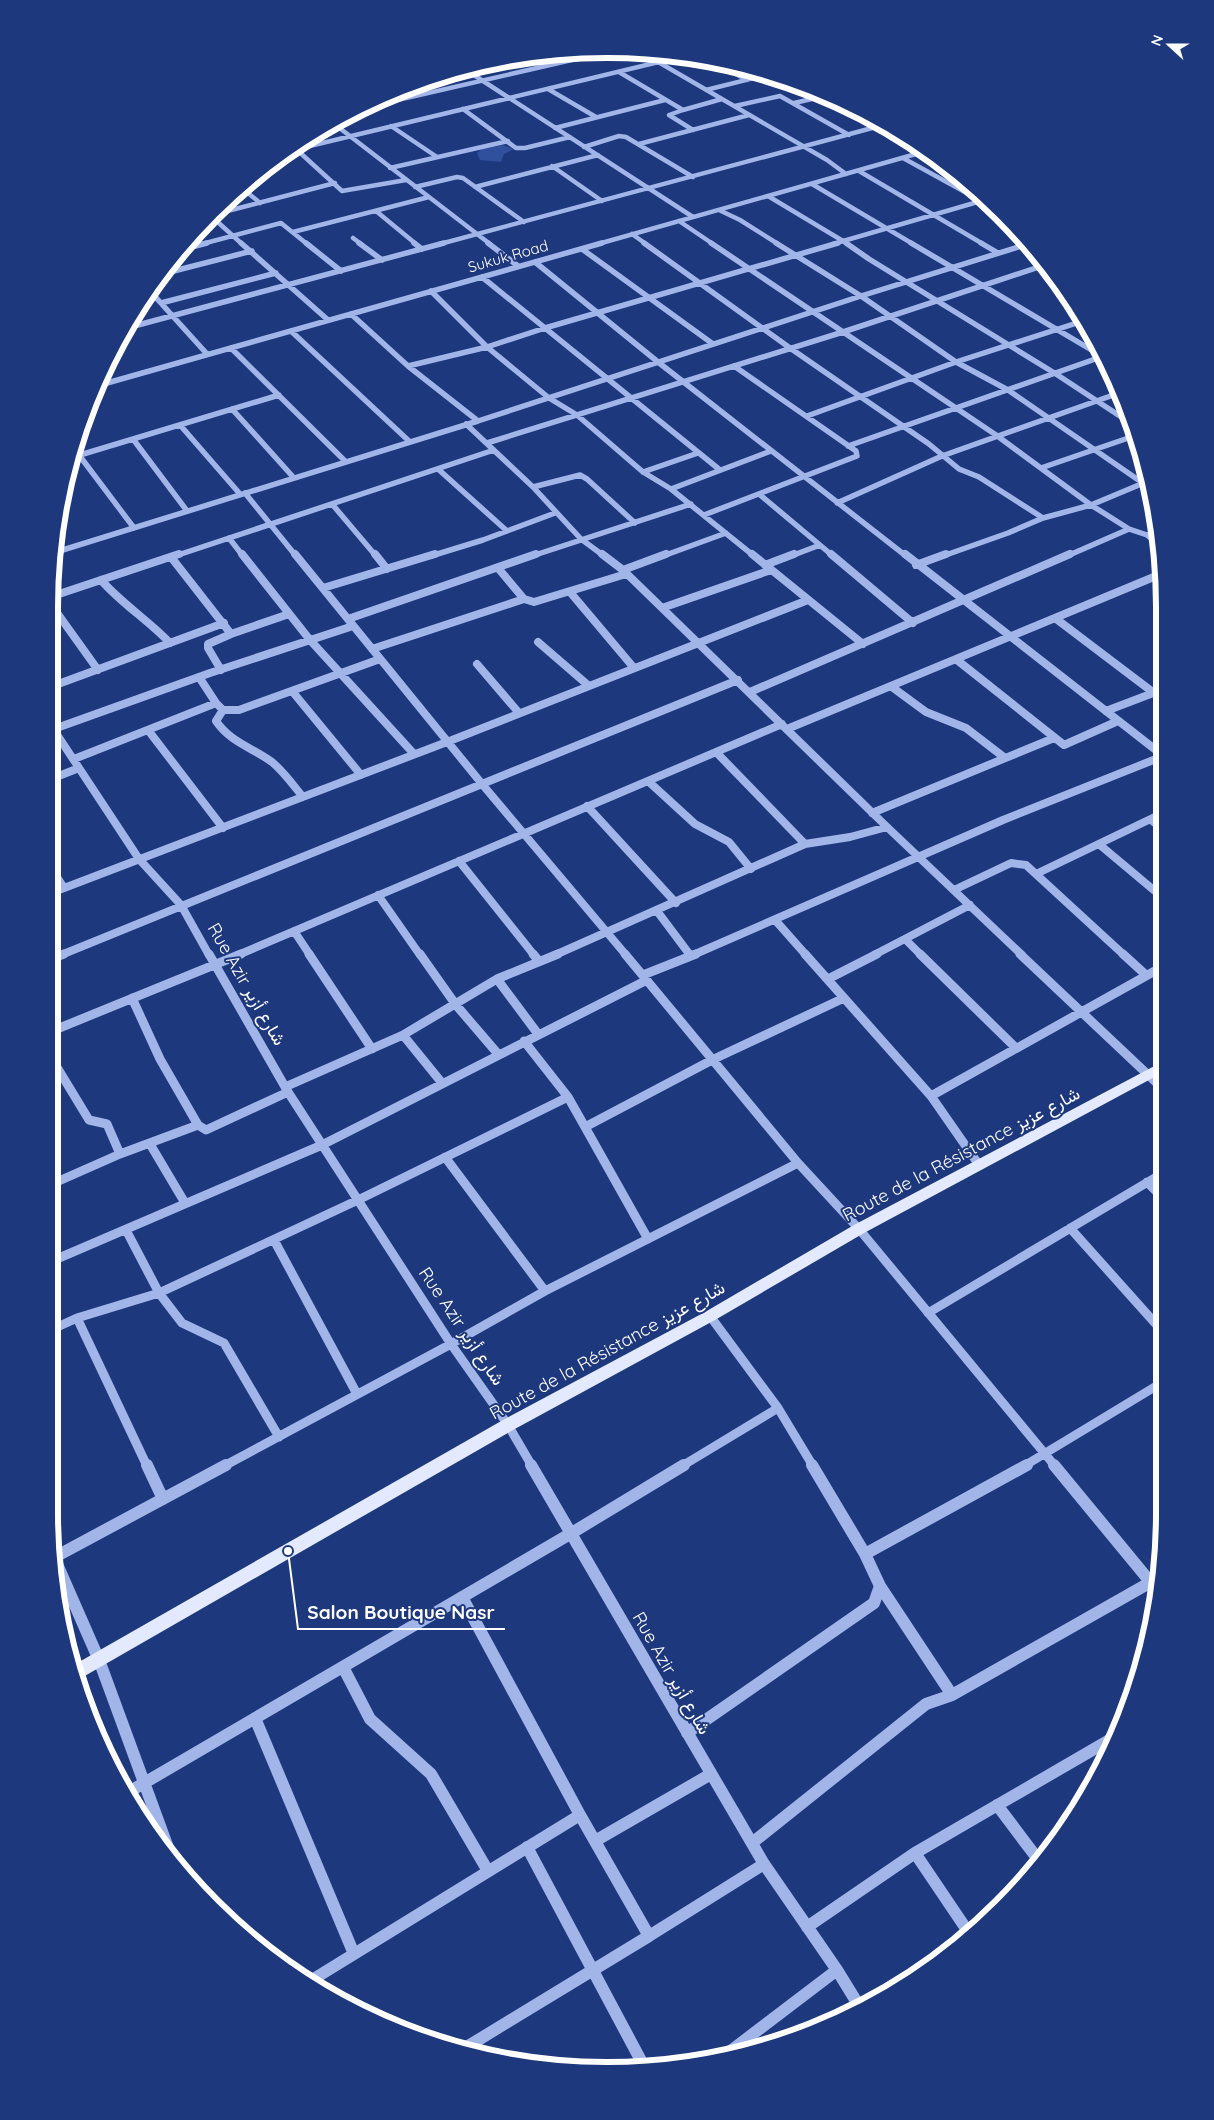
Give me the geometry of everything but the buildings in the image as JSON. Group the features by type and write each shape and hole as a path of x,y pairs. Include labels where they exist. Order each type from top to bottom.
{"main road":[{"name":"Route de la Résistance شارع عزيز","path":"81,1670 508,1425 710,1316 859,1229 1156,1070"}],"street":[{"path":"393,101 576,59"},
{"path":"655,60 804,147 846,174"},
{"path":"308,146 664,61"},
{"path":"619,72 684,110"},
{"path":"733,72 747,80"},
{"path":"473,74 693,217"},
{"path":"706,90 755,78"},
{"path":"548,89 596,117"},
{"path":"735,106 776,96 782,97 849,134"},
{"path":"794,103 815,98"},
{"path":"693,130 669,115 722,99"},
{"path":"555,128 665,100"},
{"path":"463,109 508,140 516,148 522,149 570,137"},
{"path":"639,144 749,115"},
{"path":"391,126 436,157"},
{"path":"135,326 875,127"},
{"path":"338,128 518,266"},
{"path":"584,146 622,136 694,177"},
{"path":"390,168 508,140"},
{"path":"299,152 336,183 342,191 346,192 406,180"},
{"name":"Sukuk Road","path":"105,384 917,154"},
{"path":"475,187 552,166 598,156"},
{"path":"903,158 971,196"},
{"path":"552,166 602,201"},
{"path":"858,171 998,254"},
{"path":"415,187 457,177 465,179 524,222"},
{"path":"224,213 336,183"},
{"path":"812,184 890,228 1094,352"},
{"path":"247,192 260,203"},
{"path":"768,196 940,301 1123,418"},
{"path":"293,232 429,198"},
{"path":"408,366 487,347 545,328 702,284 978,202"},
{"path":"719,210 740,220 860,296 956,362 1008,390 1092,450 1141,480"},
{"path":"376,211 422,249"},
{"path":"216,220 328,320"},
{"path":"679,221 996,435 1091,505 1129,529 1147,535 1152,540"},
{"path":"193,246 279,223 342,271"},
{"path":"632,234 790,348 903,426 959,469 979,477 1043,518"},
{"path":"353,238 382,260"},
{"path":"61,551 478,421 860,296 1021,246"},
{"path":"582,248 713,344"},
{"path":"171,272 252,251"},
{"path":"535,262 684,383 963,602 1156,750"},
{"path":"486,443 684,383 940,301 1039,267"},
{"path":"161,303 276,273"},
{"path":"482,277 720,470"},
{"path":"431,291 487,347 549,398 576,415 643,472 672,489 862,644"},
{"path":"154,296 207,354"},
{"path":"350,314 408,366 478,421"},
{"path":"807,416 956,362 1077,323"},
{"path":"291,331 410,442"},
{"path":"231,348 346,462"},
{"path":"848,446 954,407 1056,374 1097,357"},
{"path":"704,515 857,456 856,452 807,416 734,366"},
{"path":"79,455 279,395"},
{"path":"837,503 942,456 996,435 1114,395"},
{"path":"232,409 294,478"},
{"path":"466,424 533,487 581,539 625,572 738,680 872,813 1156,1082"},
{"path":"180,425 270,524 447,742 714,1059 798,1163 859,1229 1152,1584"},
{"path":"1041,468 1129,438"},
{"path":"133,439 187,511"},
{"path":"58,594 494,450"},
{"path":"672,489 771,451"},
{"path":"643,472 698,453"},
{"path":"79,455 134,528"},
{"path":"438,469 507,531"},
{"path":"533,487 580,475 587,479 634,522"},
{"path":"916,565 1008,533 1043,518 1091,505 1142,483"},
{"path":"760,494 913,623"},
{"path":"332,504 387,569"},
{"path":"57,726 310,640 498,568 691,504"},
{"path":"323,588 507,531 555,513"},
{"path":"750,692 1129,529"},
{"path":"372,649 524,599 540,601 570,592 726,533"},
{"path":"1147,535 1152,533"},
{"path":"229,538 310,640 414,754"},
{"path":"662,608 820,545"},
{"path":"171,557 231,634"},
{"path":"498,568 524,599"},
{"path":"57,1029 216,964 716,752 892,687 1055,618 1155,578"},
{"path":"101,580 115,596 154,625 170,643"},
{"path":"570,592 634,668"},
{"path":"57,891 447,742 808,600"},
{"path":"57,613 98,670"},
{"path":"221,670 208,648 208,644 289,614"},
{"path":"1055,618 1156,691"},
{"path":"57,685 224,623"},
{"path":"538,642 588,686"},
{"path":"199,677 216,703 223,710 239,710 380,659"},
{"path":"957,660 1060,743 1068,744 1118,721"},
{"path":"477,664 519,714"},
{"path":"57,956 738,680"},
{"path":"892,687 926,712 966,728 1004,758"},
{"path":"292,691 361,774"},
{"path":"1106,711 1156,693"},
{"path":"74,759 216,703"},
{"path":"223,710 216,721 220,730 234,741 273,763 302,797"},
{"path":"148,730 222,828"},
{"name":"Rue Azir شارع أزير","path":"57,735 139,859 181,905 287,1090 451,1344 508,1425 764,1864 837,1970 857,2002"},
{"path":"872,813 1054,738"},
{"path":"716,752 805,844"},
{"path":"57,1259 322,1145 691,956 776,921 1004,819 1071,792 1111,779 1156,755"},
{"path":"57,777 79,768"},
{"path":"648,781 695,824 729,842 751,869"},
{"path":"587,806 676,903"},
{"path":"1036,874 1156,817"},
{"path":"1151,820 1156,824"},
{"path":"132,998 160,1059 198,1125 202,1128 211,1129 287,1090 403,1035 497,979 608,933 805,844 887,827"},
{"path":"1100,845 1156,892"},
{"path":"459,861 539,961"},
{"path":"954,890 1011,863 1026,865 1146,975"},
{"path":"57,877 64,888"},
{"path":"378,895 456,1005 498,1054"},
{"path":"828,979 970,905"},
{"path":"657,911 691,956"},
{"path":"776,921 931,1096 979,1165"},
{"path":"294,930 372,1049"},
{"path":"905,939 1016,1048"},
{"path":"931,1096 1156,970"},
{"path":"497,979 538,1034"},
{"path":"584,1127 714,1059 844,998"},
{"path":"403,1035 442,1083"},
{"path":"524,1041 568,1097 648,1239"},
{"path":"57,1067 89,1120 107,1124 120,1154"},
{"path":"57,1327 77,1318 159,1293 358,1200 568,1097"},
{"path":"57,1182 120,1154 198,1125"},
{"path":"150,1144 185,1204"},
{"path":"445,1157 544,1291"},
{"path":"59,1554 451,1344 544,1291 798,1163"},
{"path":"928,1313 1156,1176"},
{"path":"1147,1182 1156,1191"},
{"path":"1070,1228 1156,1324"},
{"path":"126,1230 159,1293 182,1323 224,1343 279,1436"},
{"path":"274,1240 357,1394"},
{"path":"710,1316 778,1408 865,1554 880,1586 952,1695"},
{"path":"77,1318 163,1499"},
{"path":"865,1554 1046,1454 1156,1387"},
{"path":"133,1791 570,1534 778,1408"},
{"path":"61,1573 99,1660 165,1839"},
{"path":"687,1733 874,1603 880,1586"},
{"path":"752,1843 926,1704 952,1695 1152,1587"},
{"path":"462,1597 580,1815 649,1936"},
{"path":"343,1667 370,1719 431,1774 488,1871"},
{"path":"255,1718 354,1954"},
{"path":"807,1927 916,1853 1106,1742"},
{"path":"595,1841 711,1774"},
{"path":"996,1805 1036,1857"},
{"path":"315,1978 580,1815"},
{"path":"526,1847 641,2061"},
{"path":"916,1853 966,1929"},
{"path":"470,2045 764,1864"},
{"path":"736,2047 837,1970"}],"shaded area":[{"path":"502,145 514,149 504,154 501,162 480,160 477,153 482,149"}],"place":[{"name":"Salon Boutique Nasr","path":"288,1551"}]}
